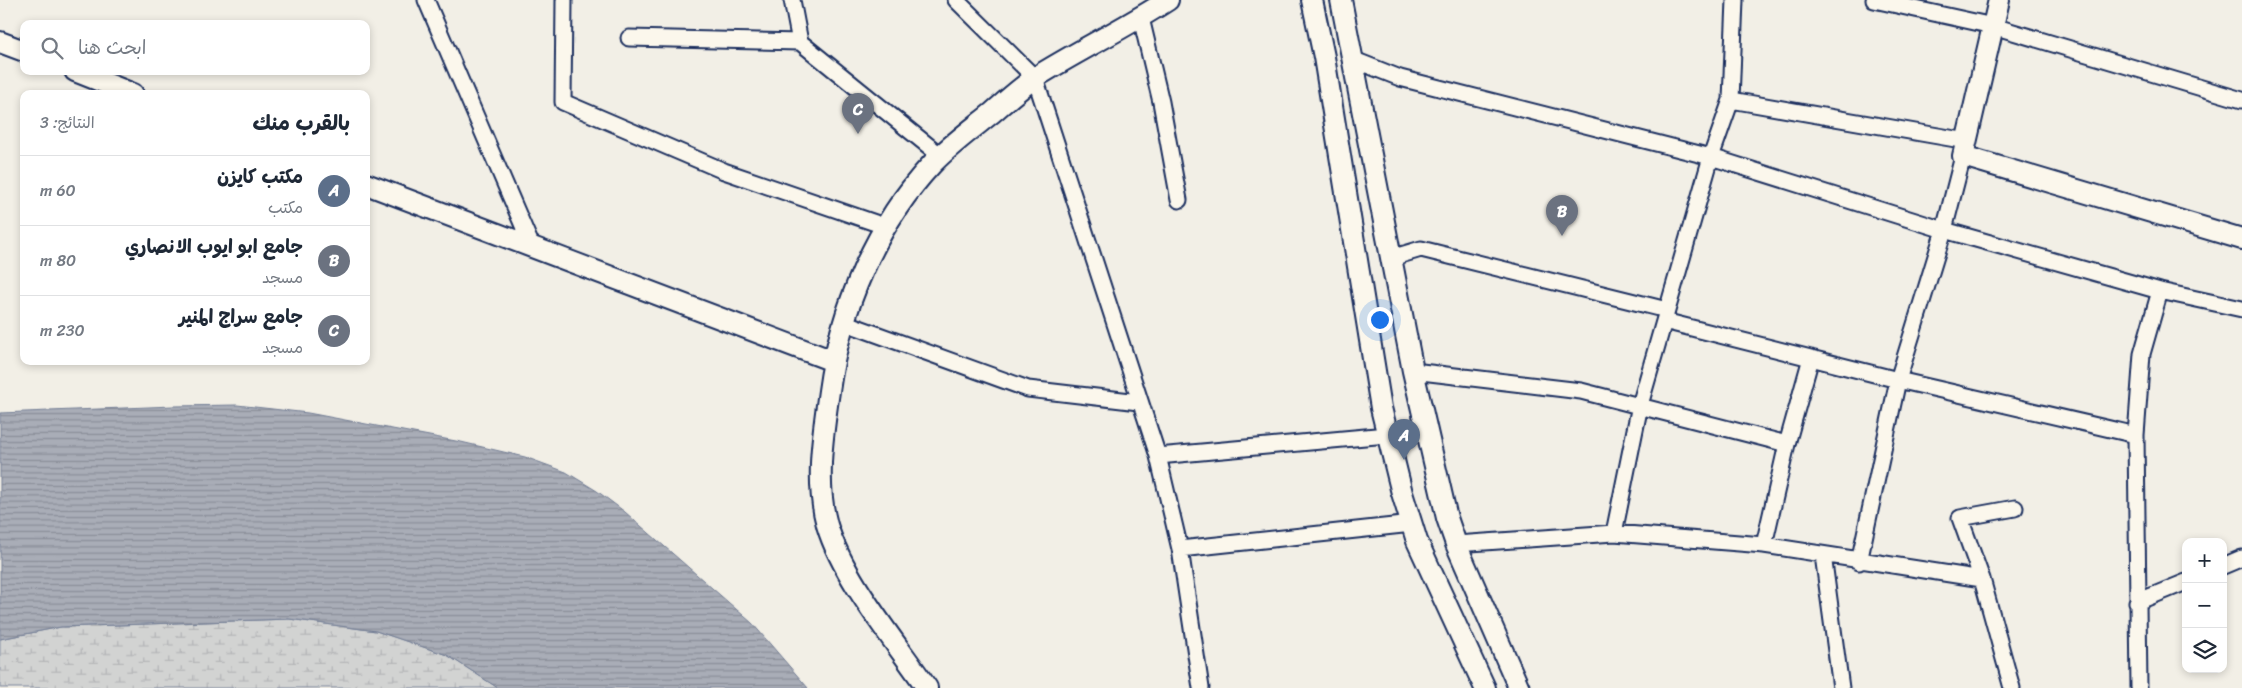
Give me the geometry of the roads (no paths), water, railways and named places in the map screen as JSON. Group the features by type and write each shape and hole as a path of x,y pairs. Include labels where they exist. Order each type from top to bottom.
{"street":[{"path":"426,0 534,249"},
{"path":"564,0 563,102 724,171 887,227"},
{"path":"792,0 800,42"},
{"path":"956,0 1035,78 1158,456 1180,549 1200,688"},
{"path":"927,688 874,612 840,558 827,525 820,488 824,429 833,361 843,322 870,256 903,198 941,156 1035,78 1141,18 1168,0"},
{"path":"1614,533 1640,405 1711,157 1731,100 1736,0"},
{"path":"1874,0 1993,26 2242,100"},
{"path":"1859,562 1898,380 1944,230 1965,149 1999,0"},
{"path":"1485,688 1417,541 1387,435 1313,6 1342,4 1413,371 1447,518 1456,544 1519,688"},
{"path":"1141,18 1161,102 1179,200"},
{"path":"629,38 800,42 941,156"},
{"path":"0,42 20,50"},
{"path":"1352,59 1400,78 1711,157 1944,230 2160,291 2242,309"},
{"path":"85,75 123,90"},
{"path":"1731,100 1965,149 2242,239"},
{"path":"370,186 833,361"},
{"path":"1391,258 1421,249 1810,358 2136,436"},
{"path":"2139,688 2136,436 2142,354 2160,291"},
{"path":"843,322 1028,389 1139,402"},
{"path":"1764,545 1787,444 1810,358"},
{"path":"1413,371 1581,391 1787,444"},
{"path":"1158,456 1387,435"},
{"path":"2012,688 1982,579 1960,518 2015,508"},
{"path":"1180,549 1412,524"},
{"path":"1456,544 1614,533 1764,545 1859,562 1982,579"},
{"path":"1823,555 1841,688"},
{"path":"2227,564 2242,558"},
{"path":"2137,602 2184,583"}],"place":[{"name":"جامع سراج المنير","path":"858,134"},
{"name":"جامع ابو ايوب الانصاري","path":"1562,236"},
{"name":"مكتب كايزن","path":"1404,460"}]}
